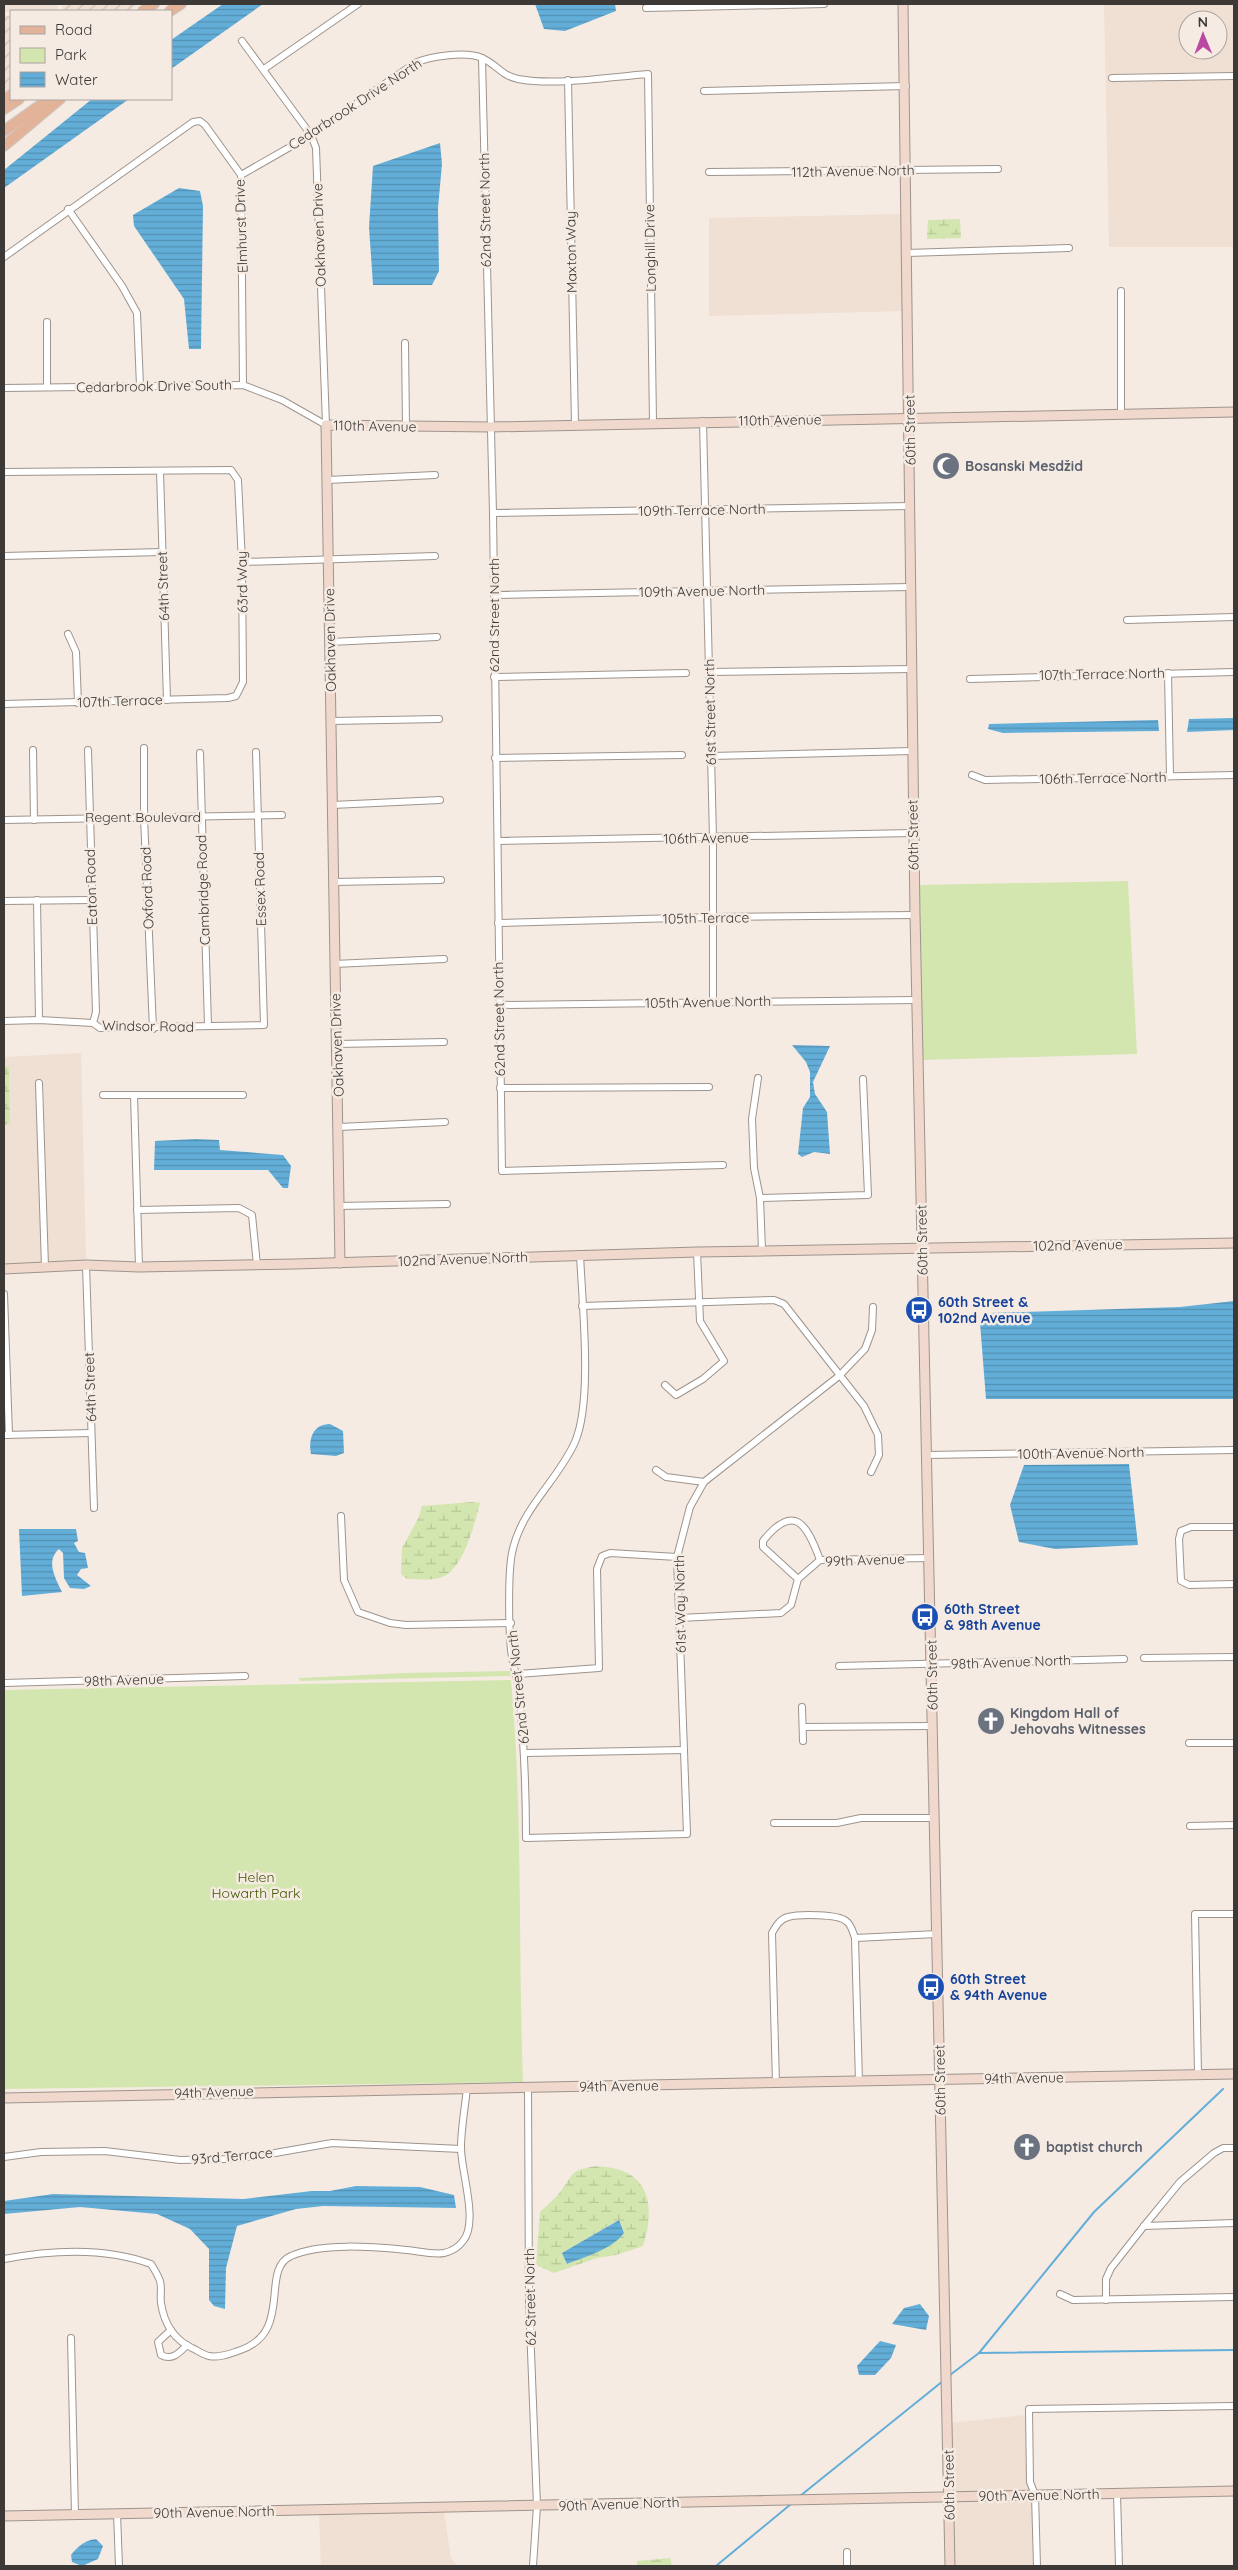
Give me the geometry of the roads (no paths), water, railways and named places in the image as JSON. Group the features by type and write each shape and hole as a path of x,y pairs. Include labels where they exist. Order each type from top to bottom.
{"main road":[{"path":"4,109 18,100"},
{"path":"4,131 48,100"},
{"path":"4,146 59,100"}],"street":[{"path":"264,69 358,4"},
{"path":"646,8 824,4"},
{"name":"60th Street","path":"903,4 906,86 913,833 950,2566"},
{"name":"Oakhaven Drive","path":"242,40 311,135 316,148 326,425 340,1263"},
{"name":"Cedarbrook Drive North","path":"241,175 311,135 415,63 428,57 447,55 482,58"},
{"path":"482,58 502,74 518,79 568,80"},
{"name":"62nd Street North","path":"482,58 493,513 502,1171 723,1165"},
{"name":"Longhill Drive","path":"568,80 648,74 652,422"},
{"path":"1112,78 1234,76"},
{"name":"Maxton Way","path":"568,80 575,424"},
{"path":"704,91 906,86"},
{"name":"Elmhurst Drive","path":"4,257 68,208 193,122 200,121 205,125 241,175 243,385"},
{"name":"112th Avenue North","path":"709,172 998,169"},
{"path":"68,208 122,286 137,313 140,386"},
{"path":"907,253 1069,248"},
{"path":"1121,290 1121,414"},
{"path":"47,387 48,322"},
{"path":"405,343 406,426"},
{"name":"Cedarbrook Drive South","path":"4,388 243,385 282,400 326,425"},
{"name":"110th Avenue","path":"326,425 490,427 652,422 1234,412"},
{"name":"61st Street North","path":"702,421 713,838 713,1002"},
{"name":"63rd Way","path":"160,471 230,470 238,480 242,562 243,682 236,696"},
{"path":"4,472 160,471"},
{"name":"64th Street","path":"160,471 167,700"},
{"path":"327,480 435,475"},
{"name":"109th Terrace North","path":"493,513 911,506"},
{"path":"4,556 162,552"},
{"path":"242,562 435,556"},
{"name":"109th Avenue North","path":"494,595 910,587"},
{"path":"1127,620 1234,617"},
{"path":"68,634 76,652 78,703"},
{"path":"330,642 437,637"},
{"path":"709,672 912,669"},
{"name":"107th Terrace North","path":"970,679 1234,672"},
{"path":"494,676 686,673"},
{"path":"1168,673 1170,776"},
{"name":"107th Terrace","path":"4,704 167,700 236,696"},
{"path":"331,721 439,719"},
{"name":"Oxford Road","path":"144,748 144,817 153,1028"},
{"path":"33,750 34,820"},
{"name":"Eaton Road","path":"88,750 96,1012 93,1023"},
{"name":"Essex Road","path":"256,752 264,1025"},
{"path":"711,756 912,752"},
{"name":"Cambridge Road","path":"200,753 208,1026"},
{"path":"495,758 682,755"},
{"name":"106th Terrace North","path":"972,775 985,780 1234,775"},
{"path":"332,805 440,800"},
{"name":"Regent Boulevard","path":"4,820 282,815"},
{"name":"106th Avenue","path":"498,841 913,833"},
{"path":"333,882 441,880"},
{"path":"37,900 39,1020"},
{"path":"4,901 92,900"},
{"name":"105th Terrace","path":"498,923 713,917 915,915"},
{"path":"334,964 444,959"},
{"name":"105th Avenue North","path":"499,1005 917,1000"},
{"name":"Windsor Road","path":"4,1021 39,1020 93,1023 100,1028 264,1025"},
{"path":"337,1044 444,1042"},
{"path":"758,1078 752,1119 754,1168 760,1198 762,1250"},
{"path":"760,1198 868,1195 863,1079"},
{"path":"40,1083 45,1267"},
{"path":"500,1088 709,1087"},
{"path":"103,1095 243,1095"},
{"path":"134,1095 139,1267"},
{"path":"339,1127 445,1122"},
{"path":"338,1206 447,1204"},
{"path":"137,1210 239,1208 252,1215 257,1265"},
{"name":"102nd Avenue","path":"922,1248 1234,1243"},
{"name":"102nd Avenue North","path":"4,1268 86,1265 139,1267 257,1265 580,1254 922,1248"},
{"path":"665,1385 676,1395 702,1379 724,1361 703,1327 698,1301 697,1252"},
{"name":"62nd Street North","path":"526,1838 526,1753 518,1674 512,1661 512,1554 516,1538 529,1510 564,1464 580,1428 584,1395 580,1254"},
{"name":"64th Street","path":"86,1265 94,1508"},
{"path":"4,1294 6,1435 91,1433"},
{"path":"582,1306 774,1300 784,1304 864,1406 878,1435 879,1455 871,1472"},
{"name":"61st Way North","path":"526,1838 687,1834 677,1557 690,1507 704,1482 839,1376 865,1349 872,1330 873,1307"},
{"name":"100th Avenue North","path":"927,1455 1234,1450"},
{"path":"656,1470 666,1477 704,1482"},
{"path":"341,1516 344,1580 358,1612 390,1623 406,1625 511,1623"},
{"path":"680,1618 781,1613 791,1605 798,1579 763,1547 763,1541 772,1529 784,1520 794,1519 801,1522 814,1544 820,1560"},
{"path":"1234,1526 1191,1527 1181,1531 1179,1539 1181,1581 1189,1585 1234,1584"},
{"path":"518,1674 600,1668 597,1569 602,1556 610,1553 677,1557"},
{"name":"99th Avenue","path":"798,1579 820,1560 929,1558"},
{"path":"1144,1658 1234,1657"},
{"name":"98th Avenue North","path":"839,1666 1124,1659"},
{"name":"98th Avenue","path":"4,1683 244,1676"},
{"path":"802,1707 803,1741"},
{"path":"802,1727 933,1726"},
{"path":"1188,1743 1234,1743"},
{"path":"526,1753 684,1750"},
{"path":"774,1823 837,1823 861,1818 935,1818"},
{"path":"1190,1826 1234,1825"},
{"path":"1198,2074 1195,1914 1234,1914"},
{"path":"776,2084 772,1933 780,1922 789,1917 841,1918 848,1922 855,1938 859,2082"},
{"path":"855,1938 937,1934"},
{"name":"94th Avenue","path":"4,2098 316,2090 776,2084 1234,2074"},
{"name":"62 Street North","path":"528,2087 529,2300 537,2506"},
{"path":"4,2259 31,2255 97,2252 129,2256 151,2264 160,2282 161,2303 165,2321 171,2330 187,2345 208,2356 224,2355 247,2348 263,2336 275,2307 276,2279 280,2265 289,2256 325,2249 373,2247 442,2254 454,2250 465,2240 469,2226 469,2206 461,2149 467,2088"},
{"name":"93rd Terrace","path":"4,2157 41,2152 105,2151 180,2160 225,2159 258,2156 332,2143 461,2149"},
{"path":"1106,2300 1106,2280 1111,2268 1180,2182 1214,2152 1224,2148 1234,2148"},
{"path":"1144,2226 1234,2224"},
{"path":"1060,2294 1073,2300 1234,2297"},
{"path":"171,2330 158,2342 158,2349 161,2355 167,2357 174,2356 187,2345"},
{"path":"71,2338 74,2515"},
{"path":"1037,2566 1035,2495 1030,2482 1029,2410 1234,2406"},
{"name":"90th Avenue North","path":"4,2516 1234,2491"},
{"path":"1117,2493 1119,2566"},
{"path":"533,2566 537,2506"},
{"path":"117,2513 119,2566"},
{"path":"847,2552 847,2566"}],"water":[{"path":"223,4 263,4 172,68 172,39"},
{"path":"535,4 615,4 616,11 565,31 544,29"},
{"path":"91,100 128,100 4,188 4,170"},
{"path":"440,143 442,164 438,208 439,271 432,285 373,285 369,227 373,166"},
{"path":"179,188 200,191 203,206 201,349 189,349 184,299 134,226 133,215"},
{"path":"1234,718 1234,730 1187,732 1189,719"},
{"path":"1158,720 1159,731 1003,733 988,729 989,724"},
{"path":"792,1045 830,1046 813,1082 815,1094 827,1112 830,1154 814,1152 802,1157 798,1154 803,1108 810,1097 810,1072 806,1062"},
{"path":"219,1140 220,1150 283,1155 291,1166 288,1188 283,1188 268,1170 154,1170 155,1141"},
{"path":"1234,1301 1234,1399 986,1399 980,1323 988,1313 1180,1307"},
{"path":"330,1424 343,1431 344,1453 336,1456 311,1454 310,1443 313,1433 319,1427"},
{"path":"1129,1464 1138,1545 1055,1549 1019,1542 1010,1505 1024,1465"},
{"path":"19,1529 76,1529 78,1541 74,1543 79,1552 85,1553 88,1568 81,1569 77,1575 91,1586 84,1589 70,1588 64,1578 63,1553 59,1549 55,1554 52,1564 62,1592 22,1596"},
{"path":"356,2186 420,2187 454,2195 456,2208 323,2206 296,2209 237,2226 226,2268 225,2309 214,2306 209,2300 209,2249 190,2229 157,2214 80,2207 4,2214 4,2201 53,2194 244,2199 312,2191 330,2191"},
{"path":"619,2220 624,2233 619,2239 598,2252 567,2264 562,2253"},
{"path":"920,2304 929,2316 926,2330 892,2324 904,2308"},
{"path":"880,2341 896,2345 891,2358 875,2375 859,2375 857,2366"},
{"path":"96,2539 103,2546 98,2559 82,2566 72,2562 71,2555 76,2549 85,2542"}],"waterway":[{"path":"950,2375 979,2353 1094,2212 1223,2089"},
{"path":"979,2353 1234,2350"},
{"path":"800,2496 943,2381"},
{"path":"716,2566 791,2504"}],"place":[{"name":"Bosanski Mesdžid","path":"946,466"},
{"name":"60th Street & 102nd Avenue","path":"919,1310"},
{"name":"60th Street & 98th Avenue","path":"925,1617"},
{"name":"Kingdom Hall of Jehovahs Witnesses","path":"991,1721"},
{"name":"60th Street & 94th Avenue","path":"931,1987"},
{"name":"baptist church","path":"1027,2147"}],"park label":[{"name":"Helen Howarth Park","path":"256,1885"}]}
